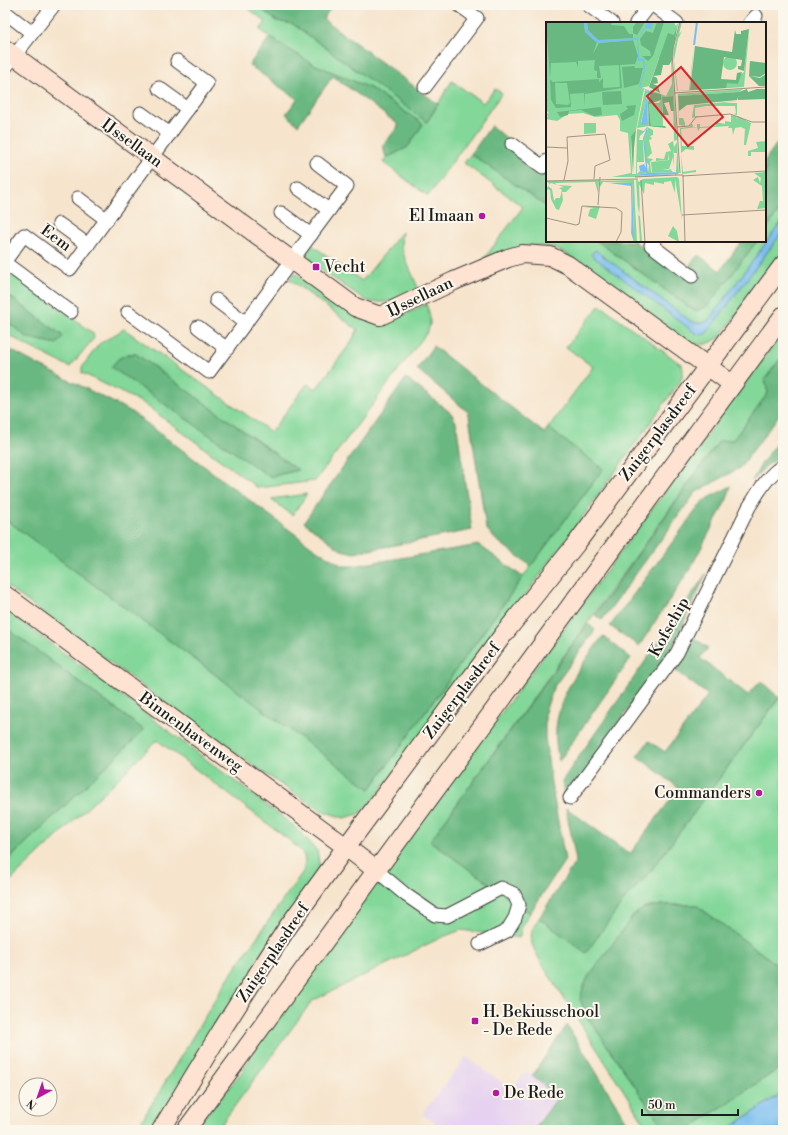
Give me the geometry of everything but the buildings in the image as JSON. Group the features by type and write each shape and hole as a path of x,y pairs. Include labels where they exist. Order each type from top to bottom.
{"main road":[{"name":"IJssellaan","path":"8,58 152,158 355,307 380,316 454,281 508,258 522,254 550,256 568,265 732,384"},
{"name":"Zuigerplasdreef","path":"161,1130 223,1028 288,928 346,847 503,635 576,544 783,265"},
{"name":"Zuigerplasdreef","path":"186,1130 783,316"},
{"name":"Binnenhavenweg","path":"5,595 376,870"}],"street":[{"path":"425,87 477,18 459,5"},
{"path":"588,5 611,22"},
{"path":"637,22 650,5"},
{"path":"653,5 676,22"},
{"path":"8,58 32,33 51,6"},
{"path":"5,12 32,33"},
{"name":"Eem","path":"72,312 5,262 24,235 70,269 207,83 177,61"},
{"path":"158,88 188,110"},
{"path":"142,113 170,134"},
{"path":"512,144 543,167 546,162"},
{"path":"128,312 209,372 347,186 316,163"},
{"path":"298,188 329,210"},
{"path":"78,198 107,220"},
{"path":"281,213 311,235"},
{"name":"Eem","path":"59,224 88,245"},
{"path":"653,242 651,245 692,276"},
{"path":"216,300 246,322"},
{"path":"198,327 227,349"},
{"name":"Kofschip","path":"570,798 677,653 749,507 762,486 778,468 783,466"},
{"path":"376,870 406,895 435,915 447,916 501,888 514,894 519,905 516,918 507,931 480,944"}],"shaded area":[{"name":"De Rede","path":"466,1057 512,1090 526,1071 559,1096 534,1130 430,1130 435,1123 422,1114"}],"green space":[{"path":"244,5 256,5 277,21 293,24 427,122 452,81 483,103 495,89 502,93 428,196 383,161 408,147 423,124 370,88 311,63 290,51 260,30 266,22"},
{"path":"256,5 332,6 323,19 438,104 427,122 293,24 277,21"},
{"path":"270,37 311,63 370,88 423,124 408,147 386,158 383,146 399,125 333,76 298,125 286,114 297,99 249,65"},
{"path":"491,126 513,143 509,148 546,175 546,206 471,154"},
{"path":"783,135 783,206 766,229 766,159"},
{"path":"471,154 546,206 546,242 598,242 693,310 706,307 756,242 766,242 766,229 783,206 783,220 709,320 703,322 692,322 595,250 591,255 706,334 783,231 783,252 720,337 707,344 694,344 684,340 574,259 558,250 538,246 528,247 508,252 480,264 523,207 464,163"},
{"path":"402,232 401,244 403,253 419,290 388,302 367,301 303,258 312,245 362,281"},
{"path":"598,242 635,242 681,276 698,255 720,271 741,242 756,242 711,302 703,308 693,310"},
{"path":"5,268 93,333 94,338 70,367 5,333 5,320 28,338 63,336 5,293"},
{"path":"294,273 357,317 367,320 376,321 393,319 426,304 430,318 428,331 315,481 258,488 143,403 82,373 82,367 99,344 124,329 271,432 307,384 316,389 350,344 358,330 289,279","holes":["128,354 136,354 298,470 270,477 112,367 118,359"]},
{"path":"5,293 63,336 57,344 28,338 5,320"},
{"path":"600,305 682,365 683,371 681,380 489,644 372,801 359,814 344,818 325,812 289,790 195,725 5,585 5,519 370,789 603,469 548,428 593,367 566,347"},
{"path":"783,332 783,355 765,379 768,393 733,440 719,441 430,841 530,913 523,924 519,938 461,930 440,938 312,1001 217,1130 192,1130 241,1073 269,1027"},
{"path":"433,346 544,433 548,428 603,469 531,566 495,539 486,528 468,412 417,369"},
{"path":"5,347 130,411 315,549 343,566 352,566 479,545 523,577 370,789 5,519"},
{"path":"128,354 136,354 298,470 270,477 111,367 118,359"},
{"path":"783,355 783,410 740,468 696,492 602,620 595,615 719,441 733,440 768,393 765,379"},
{"path":"406,378 451,413 456,422 472,530 354,553 341,550 304,522"},
{"path":"783,434 783,455 766,466 752,481 762,463"},
{"path":"731,486 727,499 690,569 639,646 610,626 703,501"},
{"path":"307,494 292,515 271,499"},
{"path":"706,574 674,644 565,800 562,781"},
{"path":"5,610 129,701 294,826 317,851 320,869 157,1130 136,1130 229,977 304,870 304,855 289,840 157,740 5,886 5,863 144,730 5,627"},
{"path":"588,624 595,630 553,688 545,712 545,737 551,783 565,860 530,913 430,841"},
{"path":"5,627 144,730 5,863"},
{"path":"603,636 631,658 559,761 556,743 556,725 565,694 582,665"},
{"path":"693,637 708,648 700,658 748,695 761,681 779,698 650,872 624,900 586,953 539,918 576,861 566,808 630,854 679,788 637,756 649,741 665,752 708,695 676,671"},
{"path":"783,693 783,969 696,905 662,905 644,908 586,1015 665,1130 649,1130 542,964 533,946 531,936 532,931 539,918 586,952 624,900 650,872"},
{"path":"662,905 696,905 783,969 783,1066 687,1130 665,1130 586,1015 580,999 588,977 633,916 644,908"},
{"path":"567,1025 632,1130 534,1130 558,1097 532,1076"},
{"path":"783,1066 783,1092 727,1130 687,1130"}],"water":[{"path":"783,220 783,231 706,334 698,335 591,255 595,250 692,322 701,323 709,320"},
{"path":"783,1092 783,1130 727,1130"}],"place":[{"name":"El Imaan","path":"482,216"},
{"name":"Vecht","path":"316,267"},
{"name":"Commanders","path":"759,793"},
{"name":"H. Bekiusschool - De Rede","path":"475,1021"},
{"name":"De Rede","path":"496,1093"}]}
